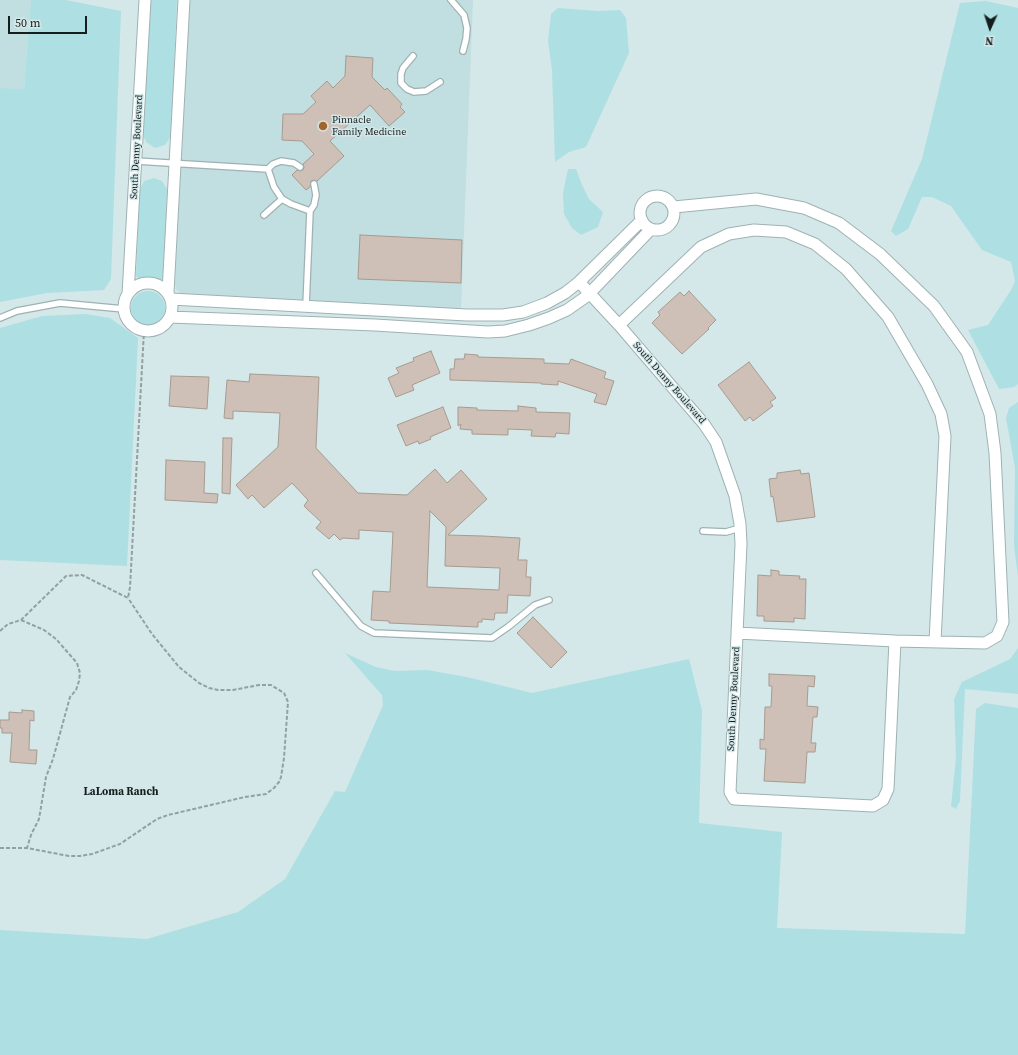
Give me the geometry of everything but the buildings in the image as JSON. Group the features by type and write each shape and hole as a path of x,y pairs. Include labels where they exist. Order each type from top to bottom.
{"street":[{"name":"South Denny Boulevard","path":"124,309 124,301 128,294 145,0"},
{"path":"169,296 184,0"},
{"path":"652,197 662,197 671,203 674,208 675,216 670,225 660,230 652,229 644,225 640,214 643,204 652,197"},
{"path":"674,208 756,199 804,208 839,223 880,254 934,306 966,352 990,414 996,453 1003,622 997,636 985,643 895,641 737,633"},
{"path":"169,296 223,302 467,315 503,315 523,312 547,303 565,293 579,282 642,220"},
{"path":"170,317 305,322 488,332 505,331 530,325 567,310 589,294 652,229"},
{"path":"619,325 701,247 729,234 754,230 786,232 815,244 846,269 888,317 927,384 941,414 945,436 935,642"},
{"name":"South Denny Boulevard","path":"579,282 688,403 704,424 716,442 735,496 741,544 730,792 734,799 873,806 883,800 888,789 895,641"},
{"path":"124,309 130,323 136,328 144,331 152,331 160,328 166,324 170,317 172,305 169,296 162,287 148,283 140,284 133,288 128,294"},
{"path":"223,302 223,319"},
{"path":"305,322 306,306"}],"lane":[{"path":"451,0 464,15 466,39 463,51"},
{"path":"413,56 403,68 401,74 401,82 407,89 414,92 426,91 440,82"},
{"path":"136,161 268,170"},
{"path":"268,170 273,164 281,161 294,163 300,167"},
{"path":"268,170 274,187 282,199 310,211"},
{"path":"306,306 310,211 314,205 316,195 314,184"},
{"path":"264,215 282,199"},
{"path":"0,318 17,311 60,303 124,309"},
{"path":"704,531 726,532 740,528"},
{"path":"316,573 361,626 374,633 492,638 535,605 549,600"}],"path":[{"path":"128,598 130,587 144,331"},
{"path":"0,632 8,624 21,620 66,576 82,575 128,598 152,634 179,667 199,683 209,688 218,690 233,690 259,685 270,685 284,693 288,702 282,777 274,788 266,794 245,797 168,814 157,819 120,844 80,856 69,856 27,848 0,848"},
{"path":"21,620 44,630 56,639 77,663 80,673 76,690 70,697 53,759 46,777 40,820 31,836 27,848"}],"shaded area":[{"path":"0,0 31,0 24,89 0,88"},
{"path":"31,0 66,0 121,11 111,279 104,290 47,293 0,302 0,88 24,89"},
{"path":"150,0 177,0 171,136 165,145 155,148 146,142 143,135"},
{"path":"188,0 473,0 461,309 183,295 176,289 175,284"},
{"path":"986,1 1018,8 1018,384 1014,387 999,389 968,330 988,325 1011,290 1015,281 1011,262 982,250 951,206 932,197 922,197 908,229 896,236 891,231 922,159 960,3"},
{"path":"558,8 598,11 620,10 626,18 629,53 586,147 569,152 555,162 552,70 548,41 551,14"},
{"path":"568,169 576,169 589,199 603,212 598,227 581,235 572,228 564,214 563,193"},
{"path":"154,178 162,181 167,189 164,278 162,281 153,277 138,278 136,276 140,189 144,181"},
{"path":"145,291 151,291 160,296 164,302 164,314 160,320 151,325 145,325 136,320 131,311 131,305 136,296"},
{"path":"85,314 110,318 138,338 127,566 0,560 0,328 42,316"},
{"path":"1018,402 1018,576 1014,546 1015,468 1006,418 1009,408"},
{"path":"1018,648 1018,694 965,689 960,801 956,809 951,806 956,758 954,699 962,682 1010,659"},
{"path":"345,653 376,667 395,671 427,670 467,677 532,693 689,659 702,710 699,823 782,832 777,928 965,934 976,709 985,703 1018,708 1018,1055 0,1055 0,930 147,939 238,912 285,879 335,791 345,792 383,705 382,695"}],"place":[{"name":"Pinnacle Family Medicine","path":"323,126"}],"district":[{"name":"LaLoma Ranch","path":"121,792"}]}
